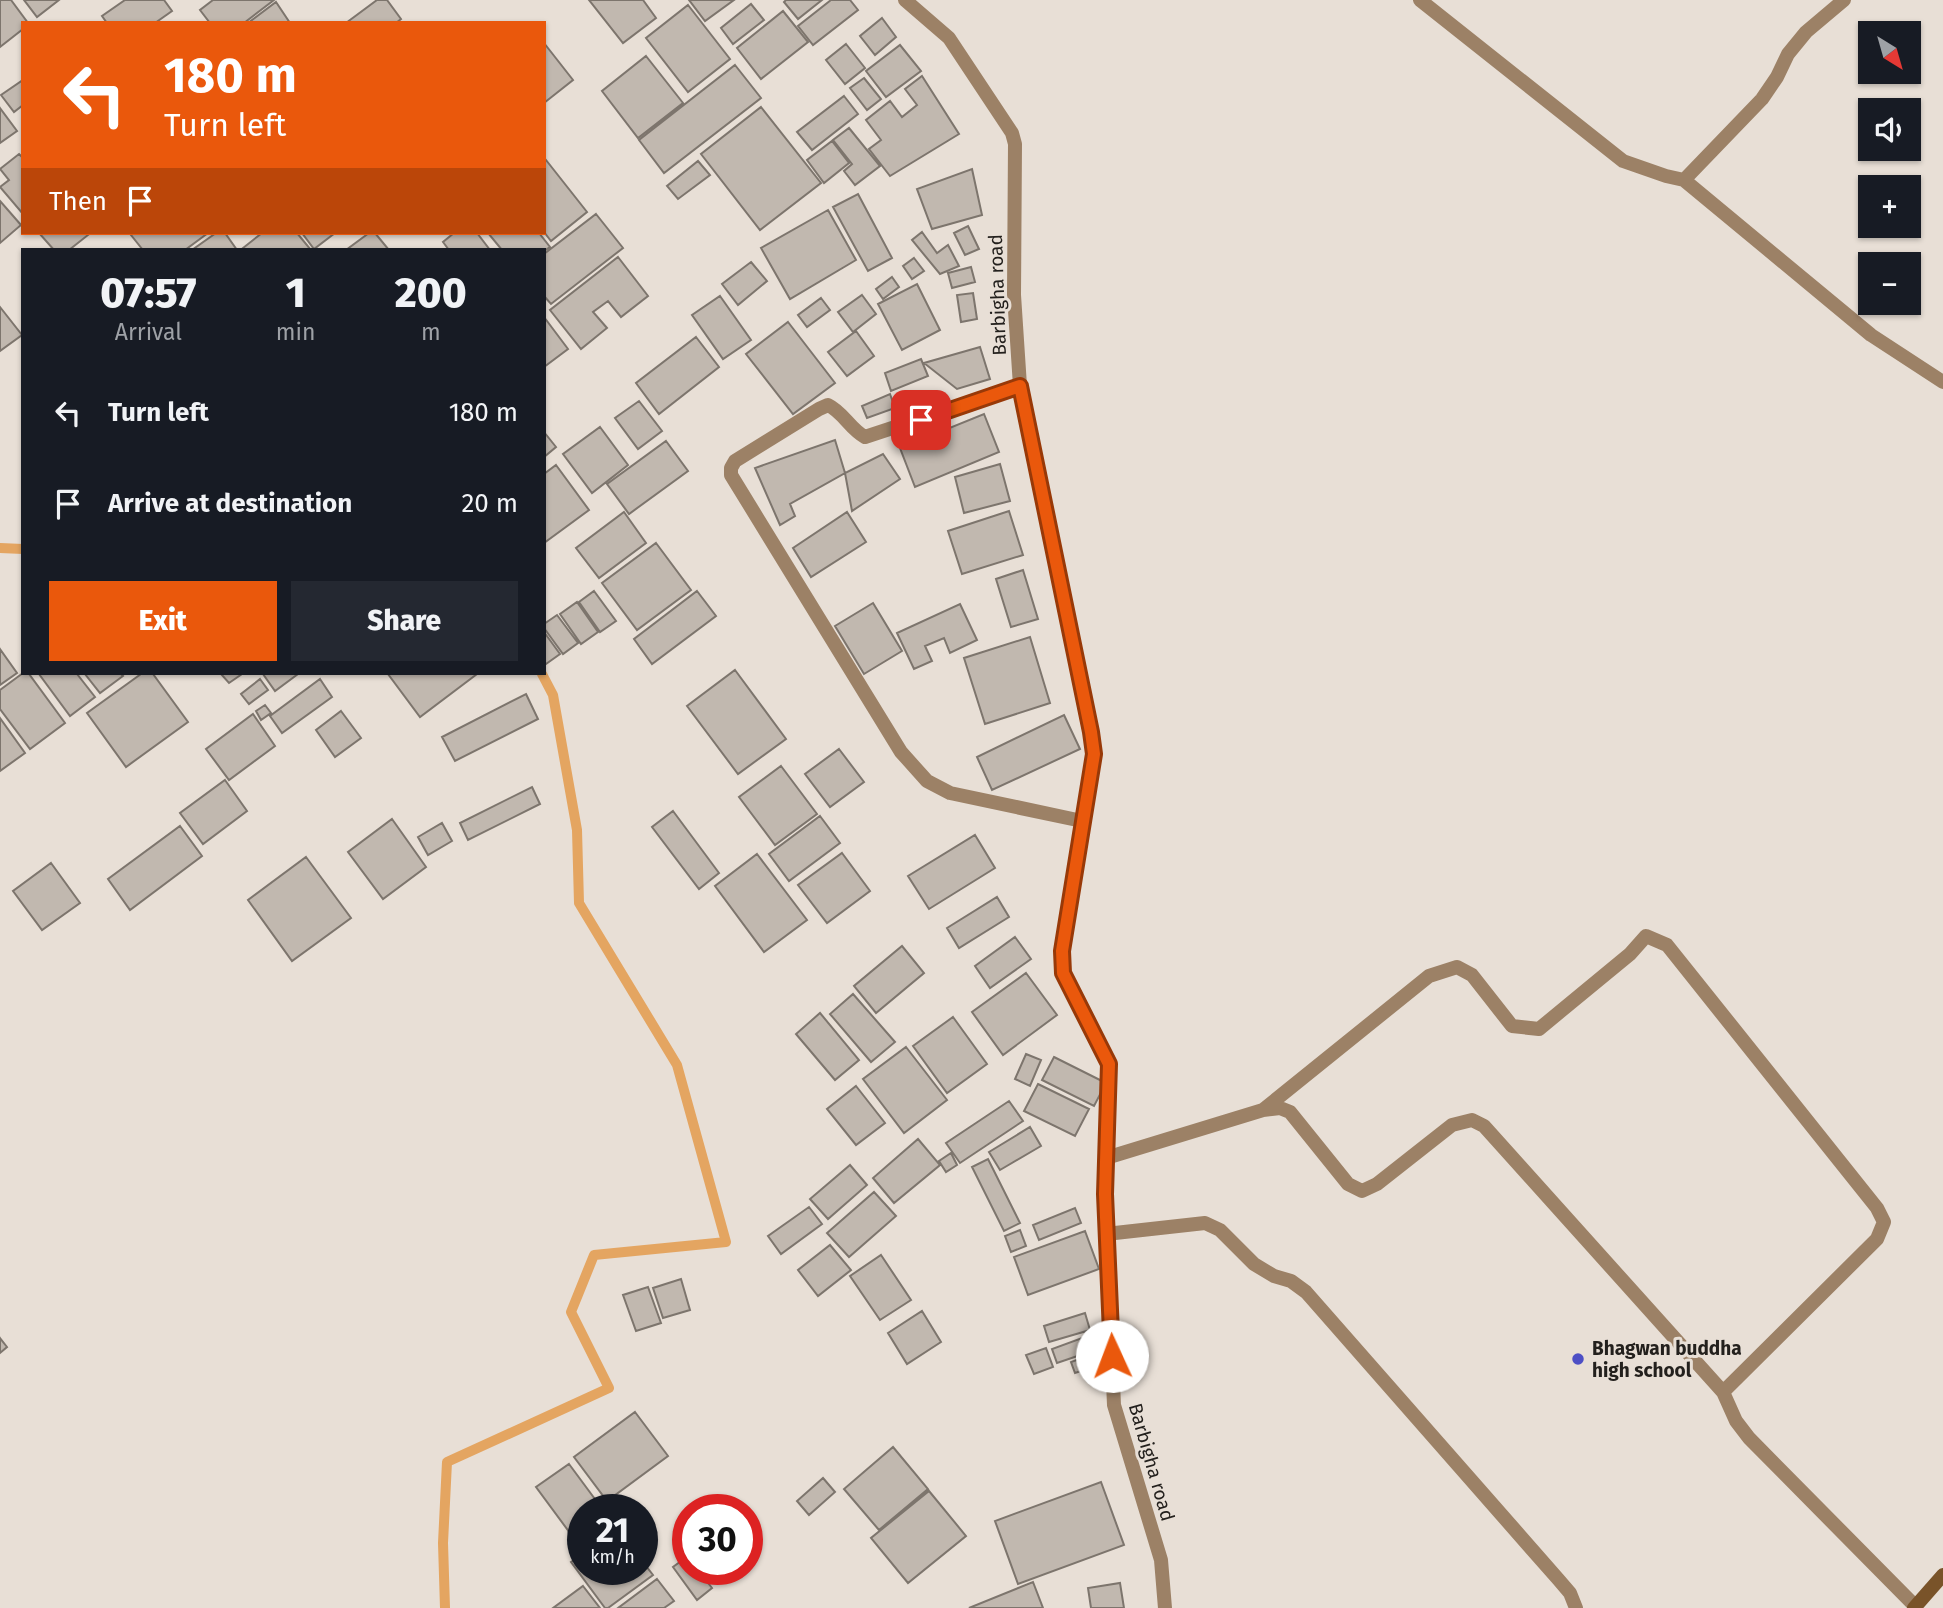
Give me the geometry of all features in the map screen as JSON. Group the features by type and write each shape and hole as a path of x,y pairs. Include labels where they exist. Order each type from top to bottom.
{"street":[{"name":"Barbigha road","path":"905,0 949,37 1012,133 1014,144 1014,295 1020,386 1094,754 1062,951 1063,973 1109,1064 1105,1158 1114,1405 1161,1560 1165,1608"},
{"path":"1420,0 1623,161 1684,180 1871,335 1943,382"},
{"path":"1684,180 1762,99 1788,54 1806,32 1844,0"},
{"path":"1020,386 865,438 828,405 735,461 730,468 731,475 901,752 927,781 950,793 1082,821"},
{"path":"1263,1111 1429,976 1457,967 1472,975 1512,1026 1539,1029 1630,954 1646,936 1667,945 1877,1208 1884,1222 1877,1239 1723,1392"},
{"path":"1105,1158 1280,1108 1290,1112 1348,1184 1362,1191 1377,1184 1452,1125 1472,1120 1484,1126 1723,1392 1736,1421 1749,1438 1915,1607 1943,1575"},
{"path":"1107,1234 1205,1223 1220,1230 1254,1265 1274,1276 1291,1281 1306,1292 1570,1593 1576,1608"}],"building":[{"path":"0,0 11,0 27,21 21,21 21,31 0,47"},
{"path":"24,0 59,0 37,17"},
{"path":"125,0 164,0 172,11 158,21 106,21 102,16"},
{"path":"213,0 274,0 247,21 208,21 200,10"},
{"path":"377,0 387,0 401,19 398,21 349,21"},
{"path":"589,0 643,0 656,18 623,43"},
{"path":"689,0 734,0 705,21"},
{"path":"822,0 798,19 784,2"},
{"path":"831,0 850,0 858,10 813,45 798,26"},
{"path":"276,2 289,21 251,21"},
{"path":"751,4 764,20 733,44 721,28"},
{"path":"688,5 730,59 688,92 646,38"},
{"path":"783,11 808,42 761,79 737,48"},
{"path":"882,18 896,37 875,55 860,36"},
{"path":"846,44 865,68 845,84 826,60"},
{"path":"900,45 921,71 886,97 866,71"},
{"path":"546,46 573,80 546,101"},
{"path":"646,56 683,103 638,138 602,91"},
{"path":"735,65 761,98 664,173 639,140"},
{"path":"922,76 959,134 890,176 869,149 881,140 866,120 890,101 902,117 917,105 905,89"},
{"path":"864,78 881,99 867,110 850,88"},
{"path":"21,81 21,107 14,112 1,95"},
{"path":"844,96 858,114 812,150 797,132"},
{"path":"761,107 821,183 760,230 701,154"},
{"path":"0,108 17,131 0,143"},
{"path":"849,128 880,166 855,185 844,171 852,164 833,140"},
{"path":"832,141 849,163 824,183 807,160"},
{"path":"19,154 21,156 21,212 0,187 9,180 0,169"},
{"path":"546,160 587,212 551,241 546,235"},
{"path":"698,161 710,175 678,199 667,186"},
{"path":"972,169 982,215 932,229 917,189"},
{"path":"858,194 892,258 868,271 833,207"},
{"path":"0,201 21,225 0,243"},
{"path":"828,210 856,260 790,299 761,248"},
{"path":"596,214 623,248 551,304 546,298 546,252"},
{"path":"968,226 979,249 965,255 954,233"},
{"path":"922,232 937,253 948,245 959,266 940,274 912,240"},
{"path":"41,235 88,235 72,248 52,248"},
{"path":"131,235 205,235 188,248 141,248"},
{"path":"213,235 226,235 236,248 195,248"},
{"path":"259,235 299,235 309,248 243,248"},
{"path":"304,235 332,235 315,248"},
{"path":"366,235 377,235 387,248 349,248"},
{"path":"452,235 479,235 488,248 448,248 443,242"},
{"path":"490,235 541,235 550,247 546,250 500,248"},
{"path":"618,257 648,296 621,317 608,301 593,312 607,328 581,349 550,310"},
{"path":"914,258 924,271 912,279 903,266"},
{"path":"751,262 767,281 738,305 722,284"},
{"path":"971,267 975,282 952,288 948,273"},
{"path":"892,277 899,287 883,299 876,289"},
{"path":"917,284 940,330 902,350 878,304"},
{"path":"973,293 977,319 961,322 957,295"},
{"path":"862,295 876,314 853,332 838,312"},
{"path":"720,296 751,340 723,359 692,315"},
{"path":"821,298 830,310 807,327 798,315"},
{"path":"0,307 21,336 0,351"},
{"path":"546,320 568,349 546,366"},
{"path":"788,322 835,383 793,414 746,354"},
{"path":"856,331 874,356 847,376 828,352"},
{"path":"696,337 719,367 659,414 636,383"},
{"path":"980,347 990,379 957,389 924,363"},
{"path":"921,359 928,376 891,391 885,373"},
{"path":"890,394 895,408 867,418 862,406"},
{"path":"639,401 662,431 638,449 615,418"},
{"path":"984,414 999,452 915,487 900,448"},
{"path":"600,427 628,465 592,493 563,454"},
{"path":"546,434 556,447 546,455"},
{"path":"835,440 845,473 790,504 795,516 780,525 755,468"},
{"path":"666,441 688,471 629,514 607,484"},
{"path":"883,454 900,479 852,511 845,473"},
{"path":"1000,464 1010,501 964,513 955,477"},
{"path":"556,465 589,510 546,542 546,472"},
{"path":"1009,511 1023,555 962,574 948,531"},
{"path":"624,512 646,543 599,578 576,548"},
{"path":"847,512 866,542 811,577 793,548"},
{"path":"656,543 691,590 637,630 602,583"},
{"path":"1023,570 1038,619 1011,627 996,579"},
{"path":"594,591 616,621 600,632 579,602"},
{"path":"697,591 716,616 652,664 634,639"},
{"path":"577,602 598,632 581,644 560,614"},
{"path":"873,603 902,651 864,674 835,626"},
{"path":"960,604 977,640 950,653 944,638 925,646 932,661 914,669 897,633"},
{"path":"557,615 578,643 563,654 546,631 546,623"},
{"path":"546,635 560,654 546,664"},
{"path":"1030,637 1050,703 985,724 964,658"},
{"path":"0,649 17,673 0,685"},
{"path":"735,670 786,739 738,774 687,706"},
{"path":"21,674 30,675 65,723 30,749 0,709 0,690"},
{"path":"40,675 78,675 95,697 70,716"},
{"path":"86,675 123,676 100,693"},
{"path":"140,675 154,675 188,722 126,767 87,713"},
{"path":"222,675 241,675 229,683"},
{"path":"264,675 297,675 275,691"},
{"path":"389,675 476,675 420,717"},
{"path":"260,679 268,690 249,704 241,694"},
{"path":"320,679 332,697 282,733 270,716"},
{"path":"526,694 538,719 455,761 442,737"},
{"path":"265,705 271,713 261,720 256,711"},
{"path":"341,711 361,738 335,757 316,730"},
{"path":"253,714 275,746 229,780 206,749"},
{"path":"1064,715 1080,749 992,790 977,757"},
{"path":"0,718 25,753 0,771"},
{"path":"839,749 864,782 830,807 805,774"},
{"path":"781,766 817,814 775,845 739,797"},
{"path":"225,780 247,811 203,844 180,813"},
{"path":"532,787 540,804 468,840 460,823"},
{"path":"673,811 719,873 699,889 652,827"},
{"path":"820,816 840,843 789,881 769,854"},
{"path":"392,819 426,867 383,899 348,852"},
{"path":"442,823 452,841 428,855 418,837"},
{"path":"180,826 202,856 130,910 108,879"},
{"path":"975,835 995,868 929,909 908,876"},
{"path":"842,853 870,891 827,923 798,885"},
{"path":"757,854 807,920 764,952 715,886"},
{"path":"306,857 351,918 292,961 248,900"},
{"path":"51,863 80,903 42,930 13,891"},
{"path":"997,897 1009,917 959,948 947,928"},
{"path":"1015,937 1031,959 990,988 975,966"},
{"path":"902,946 924,973 876,1013 854,986"},
{"path":"1026,973 1057,1015 1003,1055 972,1012"},
{"path":"853,994 895,1042 871,1062 830,1014"},
{"path":"820,1013 859,1060 835,1080 796,1034"},
{"path":"953,1017 987,1064 947,1093 913,1046"},
{"path":"906,1047 947,1100 904,1133 863,1079"},
{"path":"1026,1054 1041,1060 1030,1086 1015,1079"},
{"path":"1054,1057 1106,1083 1094,1106 1042,1080"},
{"path":"1038,1084 1089,1109 1075,1136 1024,1111"},
{"path":"856,1086 885,1123 856,1145 827,1109"},
{"path":"1009,1101 1023,1121 960,1163 946,1143"},
{"path":"1030,1127 1041,1146 1000,1170 989,1152"},
{"path":"918,1139 940,1165 894,1203 873,1178"},
{"path":"951,1153 957,1165 946,1172 939,1161"},
{"path":"988,1159 1020,1223 1004,1231 972,1167"},
{"path":"850,1165 867,1185 828,1219 810,1199"},
{"path":"874,1192 896,1216 849,1257 827,1233"},
{"path":"809,1207 822,1224 781,1254 768,1236"},
{"path":"1075,1208 1081,1223 1039,1240 1033,1225"},
{"path":"1020,1230 1026,1246 1011,1252 1005,1236"},
{"path":"1085,1231 1099,1269 1028,1295 1014,1257"},
{"path":"830,1245 851,1270 818,1296 798,1270"},
{"path":"881,1255 911,1300 880,1320 850,1276"},
{"path":"681,1279 690,1310 663,1318 653,1288"},
{"path":"648,1287 661,1323 636,1331 623,1295"},
{"path":"922,1311 941,1342 907,1364 888,1333"},
{"path":"1085,1313 1090,1330 1049,1342 1044,1326"},
{"path":"1093,1334 1098,1349 1057,1363 1052,1349"},
{"path":"0,1338 7,1347 0,1353"},
{"path":"1046,1348 1053,1367 1034,1374 1026,1355"},
{"path":"1090,1355 1093,1367 1075,1373 1071,1362"},
{"path":"635,1412 668,1456 616,1494 602,1494 574,1457"},
{"path":"893,1447 928,1489 879,1530 844,1489"},
{"path":"569,1464 591,1494 567,1494 567,1529 536,1487"},
{"path":"823,1478 835,1492 809,1515 797,1501"},
{"path":"1101,1482 1124,1545 1018,1584 995,1521"},
{"path":"929,1491 966,1536 908,1583 871,1538"},
{"path":"658,1580 674,1601 664,1608 618,1608 649,1585 658,1585"},
{"path":"1033,1582 1043,1608 969,1608"},
{"path":"1120,1583 1124,1608 1091,1608 1088,1588"},
{"path":"588,1585 639,1585 608,1608 605,1608"},
{"path":"686,1585 710,1585 712,1588 697,1600"},
{"path":"583,1586 600,1608 553,1608"}],"waterway":[{"path":"0,548 21,549"},
{"path":"445,1608 443,1543 447,1462 609,1388 571,1312 594,1255 726,1242 677,1065 579,903 577,830 553,695 543,675"}],"place":[{"name":"Bhagwan buddha high school","path":"1578,1359"}],"route":[{"path":"921,420 1020,386 1094,754 1062,951 1063,973 1109,1064 1105,1194 1112,1356"}]}
